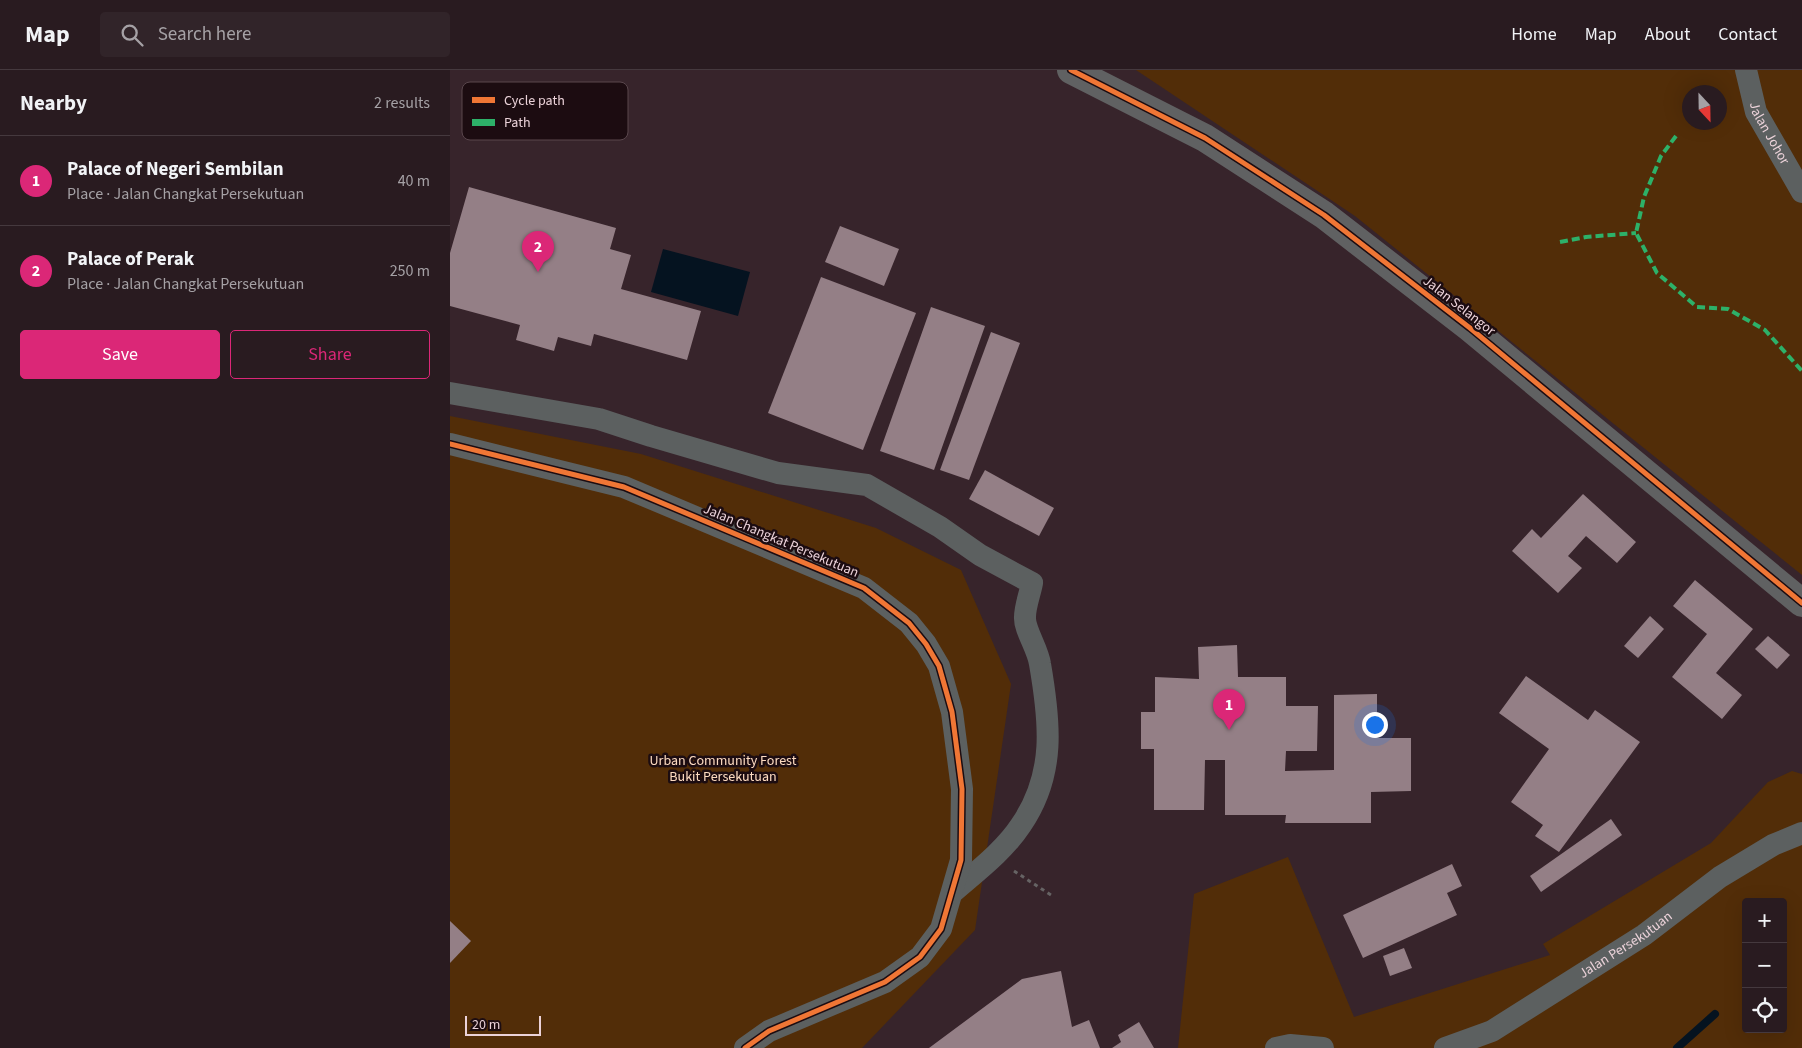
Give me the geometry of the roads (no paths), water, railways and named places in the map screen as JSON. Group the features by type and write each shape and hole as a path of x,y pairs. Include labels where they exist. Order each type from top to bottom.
{"street":[{"name":"Jalan Selangor","path":"1071,70 1205,138 1324,215 1470,328 1802,603"},
{"name":"Jalan Johor","path":"1746,70 1756,112 1802,192"},
{"name":"Jalan Changkat Persekutuan","path":"450,393 599,419 651,436 778,472 867,485 940,527 980,555 1032,583 1024,618 1039,655 1046,702 1048,758 1034,804 1020,827 992,857 953,892"},
{"name":"Jalan Changkat Persekutuan","path":"450,444 624,487 864,588 909,623 926,644 939,666 952,712 962,789 961,860 941,928 920,957 885,982 789,1021 769,1031 745,1048"},
{"name":"Jalan Persekutuan","path":"1445,1048 1492,1031 1644,935 1720,877 1773,845 1802,833"},
{"path":"1276,1048 1290,1045 1323,1048"}],"water":[{"path":"663,249 750,272 738,316 651,292"}],"waterway":[{"path":"1677,1048 1715,1014"}],"place":[{"name":"Palace of Perak","path":"538,272"},
{"name":"Palace of Negeri Sembilan","path":"1229,730"}],"park label":[{"name":"Urban Community Forest Bukit Persekutuan","path":"723,770"}]}
